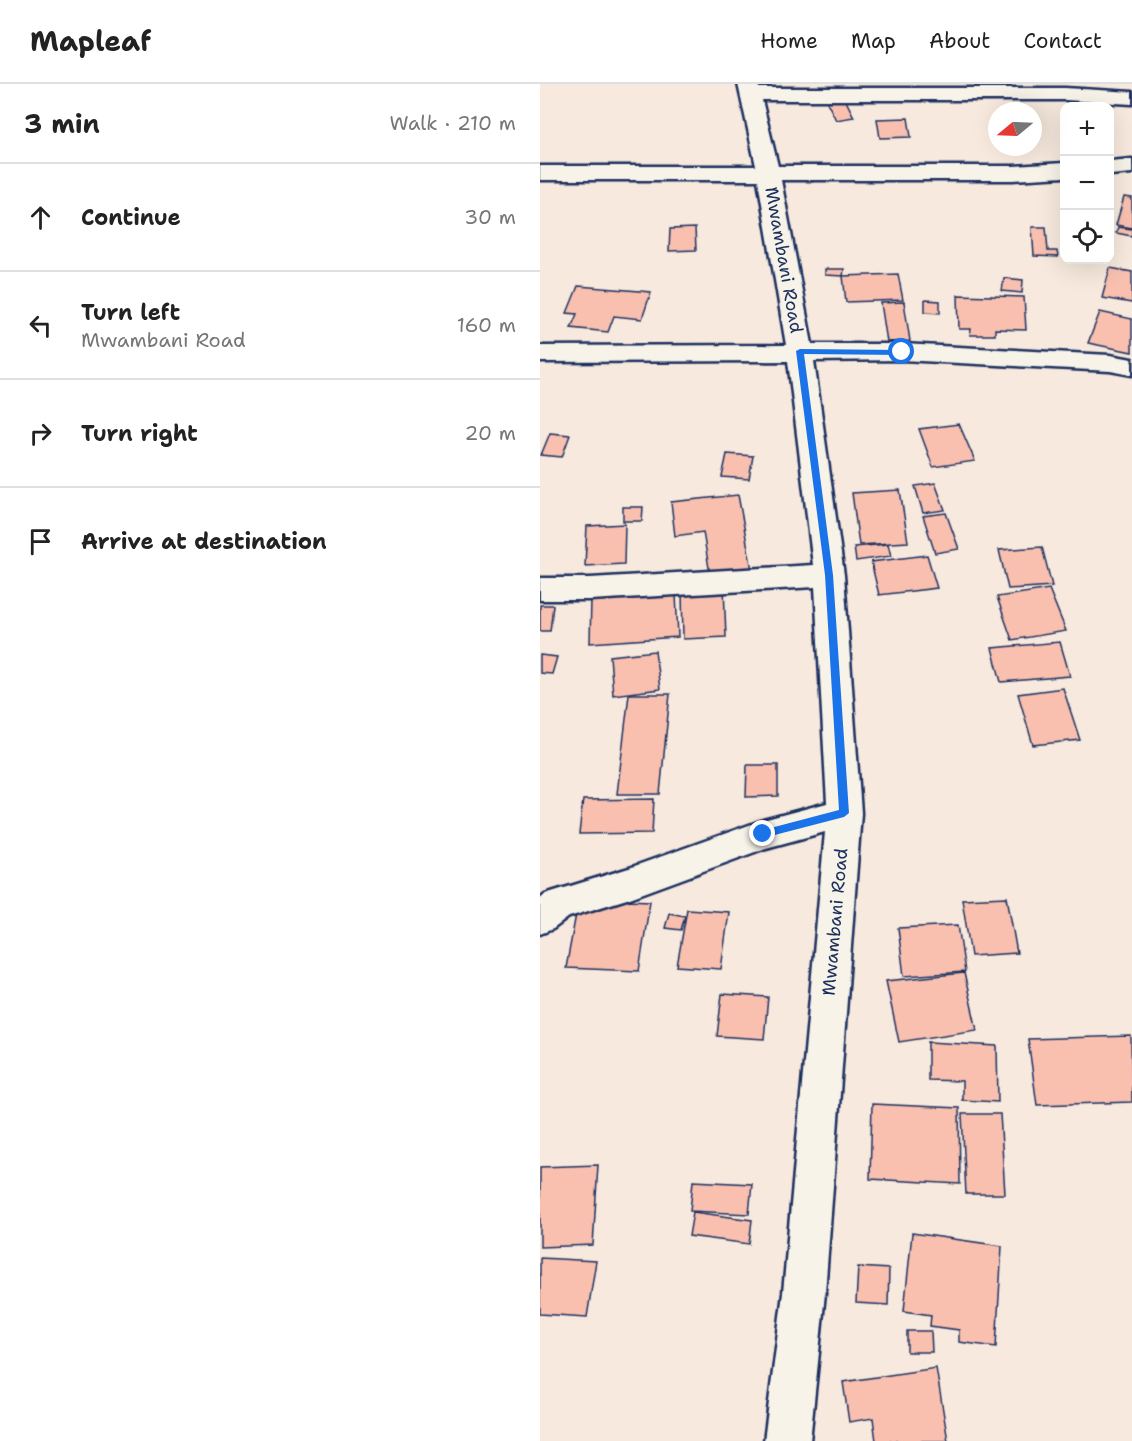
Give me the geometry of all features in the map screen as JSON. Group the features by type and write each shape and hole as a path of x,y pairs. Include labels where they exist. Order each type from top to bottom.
{"street":[{"path":"749,89 1065,94 1132,98"},
{"name":"Mwambani Road","path":"749,89 768,172 800,351 829,575 844,813 804,1293 788,1441"},
{"path":"1114,168 1132,166"},
{"path":"540,173 1013,173 1060,170"},
{"path":"540,354 800,351 914,353 1132,366"},
{"path":"540,589 590,589 829,575"},
{"path":"540,918 558,905 630,883 763,834 844,813"}],"building":[{"path":"845,99 854,117 836,120 827,102"},
{"path":"908,118 911,137 880,138 877,119"},
{"path":"1124,197 1132,198 1132,228 1116,225"},
{"path":"1032,227 1046,227 1048,251 1057,251 1058,257 1034,256"},
{"path":"1118,227 1132,229 1132,236 1116,233"},
{"path":"695,228 696,250 669,251 670,229"},
{"path":"1110,268 1132,272 1132,303 1102,298"},
{"path":"825,269 844,269 843,276 825,275"},
{"path":"898,274 903,300 846,302 843,276"},
{"path":"1004,278 1023,280 1022,293 1002,291"},
{"path":"578,286 651,292 642,319 614,316 608,332 571,328 577,314 567,313"},
{"path":"958,295 1024,297 1026,330 995,329 995,335 970,335 971,329 959,329"},
{"path":"925,300 940,301 940,313 925,312"},
{"path":"904,302 910,341 887,342 881,303"},
{"path":"1100,312 1132,319 1132,352 1088,343"},
{"path":"959,424 975,461 933,467 919,429"},
{"path":"550,433 570,435 562,457 541,455"},
{"path":"727,454 753,456 749,479 722,477"},
{"path":"935,483 945,510 923,513 915,486"},
{"path":"900,490 908,542 859,545 852,493"},
{"path":"738,495 753,575 711,580 703,532 675,536 671,502"},
{"path":"623,507 643,507 642,521 623,521"},
{"path":"946,513 959,549 935,553 923,516"},
{"path":"625,524 624,564 585,566 587,526"},
{"path":"888,544 891,556 856,561 854,547"},
{"path":"1042,547 1052,586 1008,589 999,550"},
{"path":"927,555 937,588 879,595 871,562"},
{"path":"724,588 726,637 683,639 682,590"},
{"path":"1049,589 1066,631 1012,640 997,597"},
{"path":"676,594 678,637 590,643 591,599"},
{"path":"540,605 553,605 550,631 540,631"},
{"path":"1060,642 1070,676 1001,682 992,648"},
{"path":"655,651 660,689 613,695 610,656"},
{"path":"540,655 557,657 552,674 540,673"},
{"path":"1063,688 1080,740 1033,745 1018,694"},
{"path":"629,694 670,694 660,794 617,794"},
{"path":"747,765 778,765 778,796 746,797"},
{"path":"654,799 652,833 579,834 583,800"},
{"path":"1007,897 1017,953 971,956 962,899"},
{"path":"579,898 650,901 639,971 566,968"},
{"path":"687,909 729,912 721,969 677,966"},
{"path":"669,913 685,916 681,930 665,928"},
{"path":"958,925 965,972 904,976 898,928"},
{"path":"964,973 977,1030 899,1042 886,981"},
{"path":"722,994 768,997 764,1039 717,1036"},
{"path":"1131,1036 1132,1102 1037,1105 1028,1039"},
{"path":"928,1042 997,1046 998,1102 962,1100 962,1081 928,1080"},
{"path":"872,1104 959,1108 960,1184 870,1179"},
{"path":"962,1114 1000,1114 1005,1194 966,1194"},
{"path":"598,1165 593,1245 540,1247 540,1167"},
{"path":"693,1181 752,1184 749,1214 690,1211"},
{"path":"693,1212 752,1220 749,1244 689,1236"},
{"path":"912,1233 1002,1246 996,1347 959,1342 959,1330 930,1326 931,1315 904,1311"},
{"path":"540,1258 596,1261 587,1317 540,1314"},
{"path":"858,1267 889,1269 888,1305 856,1303"},
{"path":"907,1331 931,1331 932,1352 907,1352"},
{"path":"936,1368 948,1441 876,1441 873,1418 849,1422 843,1382"}],"route":[{"path":"763,834 844,813 829,575 800,351 902,352"}]}
